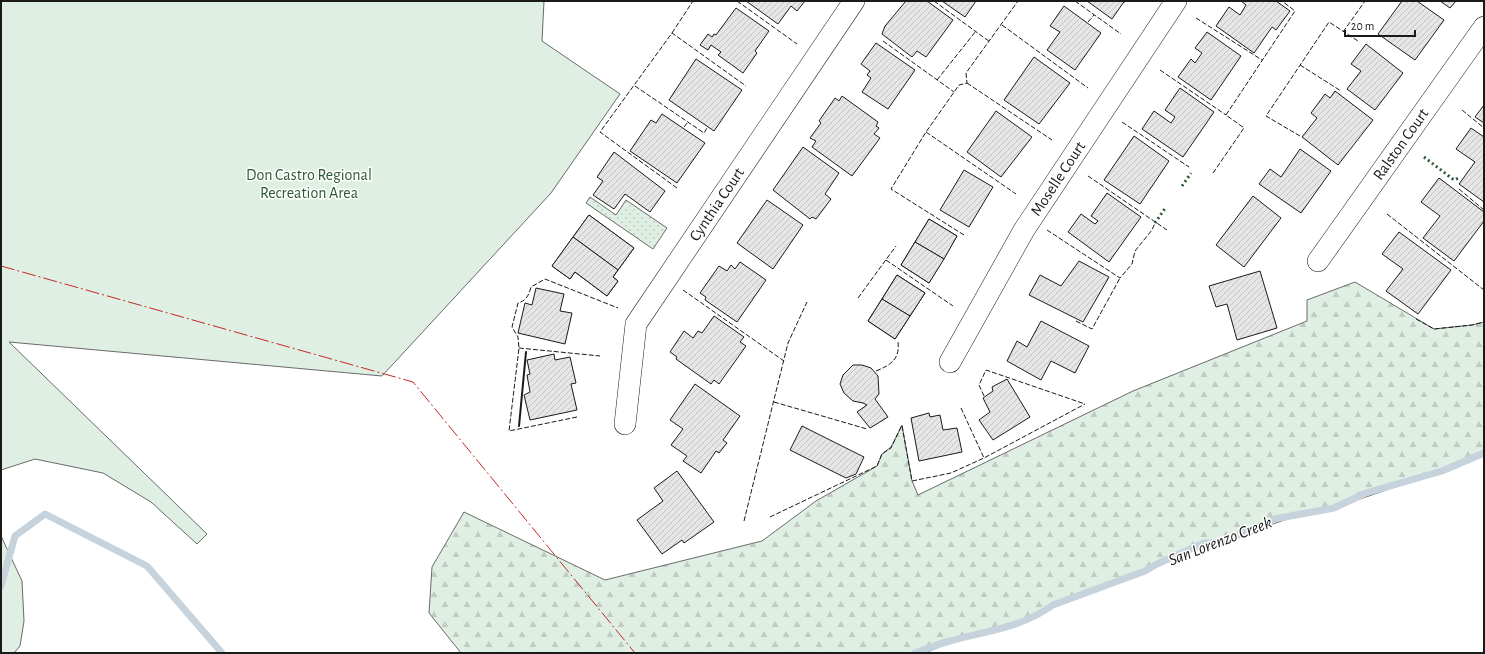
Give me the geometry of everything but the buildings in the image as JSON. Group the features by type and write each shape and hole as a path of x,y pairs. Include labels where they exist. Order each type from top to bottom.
{"street":[{"name":"Cynthia Court","path":"625,424 636,324 854,1"},
{"name":"Moselle Court","path":"950,362 1024,230 1176,1"},
{"name":"Ralston Court","path":"1318,261 1484,27"}],"green space":[{"name":"Don Castro Regional Recreation Area","path":"1,1 544,1 542,41 620,94 551,193 382,376 9,342 207,534 197,544 151,502 103,473 35,459 1,470"},
{"path":"590,197 616,215 626,200 667,228 653,249 586,203"},
{"path":"1355,282 1434,329 1472,325 1484,322 1484,450 1427,476 1334,508 1309,512 1176,556 1123,580 1093,589 1053,605 1038,614 1006,628 958,639 925,653 461,653 429,613 432,567 464,512 605,580 762,541 816,501 877,466 882,454 891,447 902,425 912,481 918,495 1133,391 1307,321 1307,300"},
{"path":"1,536 22,581 24,621 20,646 14,653 1,653"}],"waterway":[{"name":"San Lorenzo Creek","path":"915,653 946,642 1015,624 1028,619 1053,605 1145,571 1204,543 1225,542 1240,534 1262,528 1274,519 1334,508 1366,493 1442,471 1484,453"},
{"name":"San Lorenzo Creek","path":"1,586 15,536 45,514 147,566 222,653"}],"hedge":[{"path":"1424,157 1454,180 1459,178"},
{"path":"1182,186 1191,173"},
{"path":"1155,223 1166,207"}],"fence":[{"path":"672,33 693,1"},
{"path":"737,1 797,44"},
{"path":"934,1 990,42"},
{"path":"964,235 891,189 926,132 959,85 967,83 966,73 1018,1"},
{"path":"1075,1 1121,34"},
{"path":"1213,173 1244,128 1226,115 1295,11 1282,1"},
{"path":"1343,32 1365,1"},
{"path":"1088,22 1094,15"},
{"path":"1196,18 1262,60"},
{"path":"1300,136 1266,116 1329,22 1358,41"},
{"path":"1002,25 1088,88"},
{"path":"937,80 976,31"},
{"path":"677,188 600,132 672,33 746,86"},
{"path":"883,41 954,92"},
{"path":"1300,65 1341,91"},
{"path":"1160,70 1226,115"},
{"path":"967,83 1052,140"},
{"path":"635,86 704,133 707,128"},
{"path":"1462,110 1484,128"},
{"path":"684,127 688,122"},
{"path":"1122,122 1189,167"},
{"path":"926,132 1016,194"},
{"path":"1088,176 1167,230"},
{"path":"1459,189 1484,210"},
{"path":"1387,214 1484,290"},
{"path":"1047,230 1120,278 1132,264 1135,251 1152,230 1155,223"},
{"path":"858,298 896,246"},
{"path":"886,260 953,306"},
{"path":"1076,321 1092,329 1120,278"},
{"path":"577,417 509,431 519,348 518,337 512,327 518,303 527,297 531,287 545,279 618,308"},
{"path":"683,290 784,361"},
{"path":"744,521 788,343 807,302"},
{"path":"1416,319 1434,329 1472,325 1484,322"},
{"path":"876,371 893,361 898,353 898,342"},
{"path":"519,348 600,356"},
{"path":"984,396 979,385 986,370 1085,404"},
{"path":"774,402 867,429"},
{"path":"961,408 984,458 1085,404"},
{"path":"770,517 877,466 882,454 891,448 902,425"},
{"path":"902,426 912,481 951,473 984,458"}],"wall":[{"path":"519,426 526,352"}],"power":[{"path":"1,266 413,382 635,653"}]}
